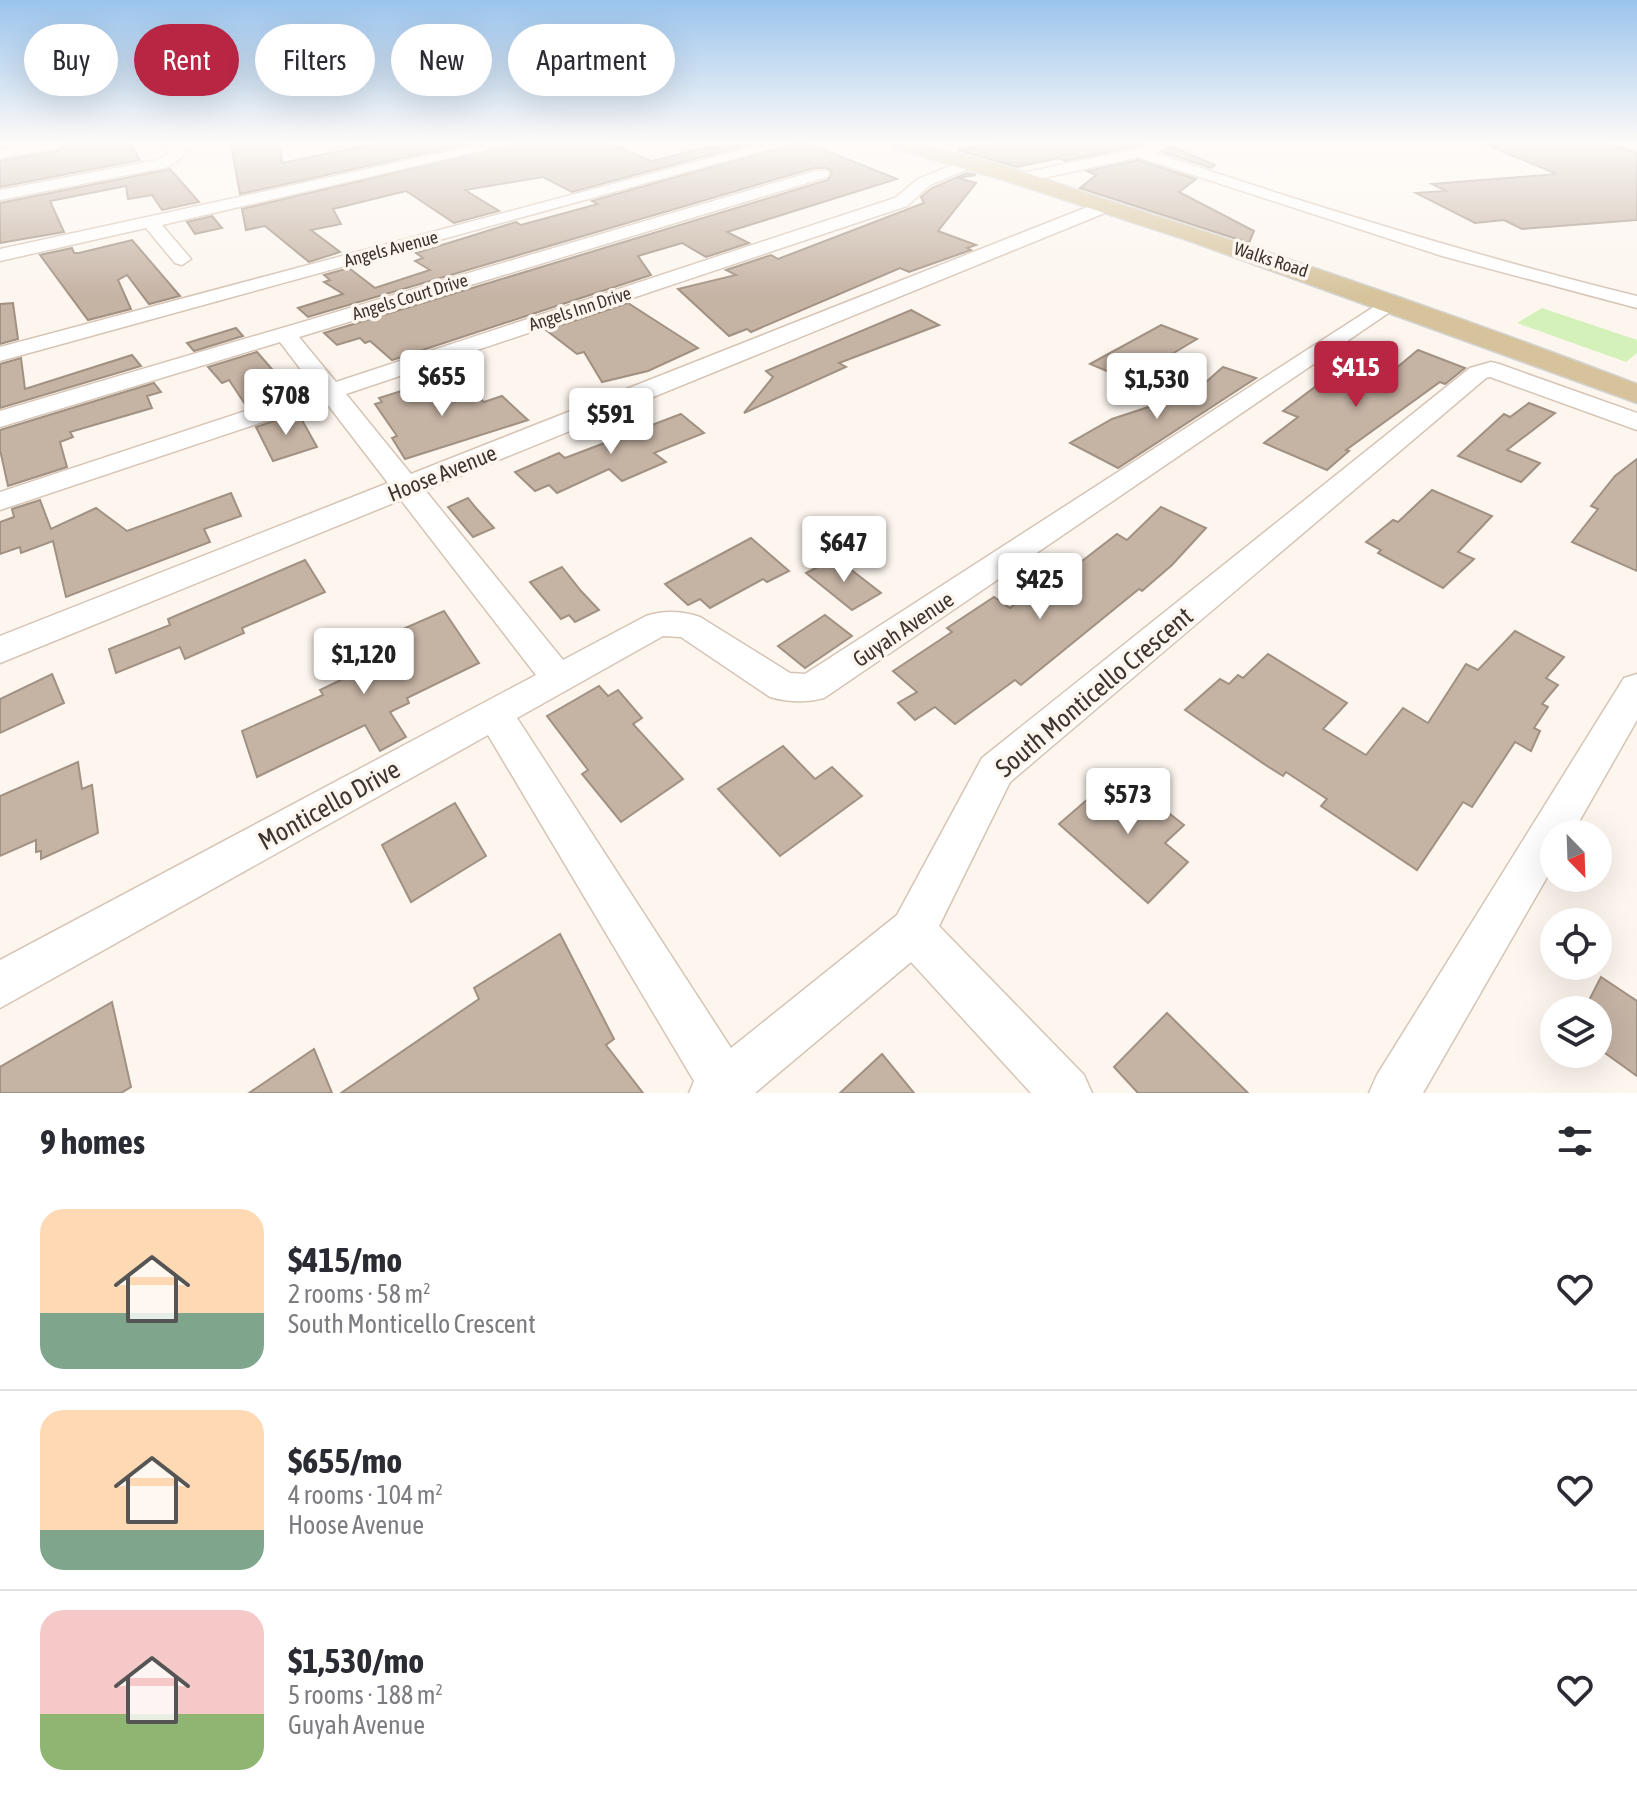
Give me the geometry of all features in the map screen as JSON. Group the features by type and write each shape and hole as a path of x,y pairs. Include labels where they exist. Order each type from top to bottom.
{"main road":[{"name":"Walks Road","path":"1073,195 1466,327 1637,394"}],"street":[{"path":"0,255 272,195"},
{"name":"Angels Avenue","path":"0,354 591,195"},
{"name":"Angels Court Drive","path":"0,419 751,195"},
{"name":"Angels Inn Drive","path":"0,501 901,202 909,195"},
{"path":"1264,195 1520,273 1637,302"},
{"name":"Hoose Avenue","path":"0,650 1106,206"},
{"path":"150,222 182,259"},
{"name":"Guyah Avenue","path":"658,624 688,625 783,687 811,688 1393,303"},
{"path":"285,334 558,678"},
{"name":"South Monticello Crescent","path":"720,1088 913,931 996,770 1478,373 1491,369 1629,412"},
{"name":"Monticello Drive","path":"0,985 658,624"},
{"path":"1395,1093 1637,688"},
{"path":"495,714 720,1088"},
{"path":"913,931 1066,1093"}],"green space":[{"path":"1542,308 1637,340 1637,353 1626,362 1517,323"}],"building":[{"path":"40,195 80,195 50,201 64,232 0,243 0,203"},
{"path":"127,195 152,195 128,199"},
{"path":"152,195 193,195 199,202 162,210"},
{"path":"300,195 390,195 333,209 341,224 311,230 340,252 309,262 265,226 246,230 242,209"},
{"path":"412,195 473,195 499,211 454,223"},
{"path":"613,195 722,195 308,317 298,308 343,294 324,282 330,280 324,275 349,268 375,288 430,270 415,261 423,258 416,253 516,222 521,225 598,204 592,201"},
{"path":"779,195 846,195 727,232 749,243 706,257 682,243 638,256 651,275 392,360 370,341 365,343 360,338 337,345 324,333"},
{"path":"966,195 938,231 976,245 967,248 971,250 909,272 900,268 751,332 747,329 729,336 678,289 736,275 726,270 771,255 778,259 924,203 921,197"},
{"path":"1102,195 1185,195 1254,231 1249,243"},
{"path":"1420,195 1637,195 1637,220 1522,229 1504,220 1475,223"},
{"path":"212,216 222,228 195,234 187,222"},
{"path":"132,240 180,296 149,304 127,275 118,280 131,309 88,320 40,255 72,248 74,253 79,253"},
{"path":"13,303 18,339 0,344 0,304"},
{"path":"628,303 698,348 648,371 602,382 584,352 577,354 546,330"},
{"path":"911,310 939,325 839,363 846,367 744,413 773,377 766,371"},
{"path":"1161,325 1197,339 1167,357 1162,355 1126,379 1090,364"},
{"path":"236,328 243,336 194,351 187,343"},
{"path":"1418,350 1465,368 1445,384 1440,382 1346,450 1349,451 1327,470 1264,443 1298,417 1283,411 1331,375 1366,389 1384,372 1389,374"},
{"path":"257,352 292,392 247,407 229,380 222,383 208,367"},
{"path":"132,355 141,366 0,408 0,364 21,358 25,389"},
{"path":"1223,367 1256,378 1118,468 1070,443 1112,419 1185,395 1188,398"},
{"path":"430,382 440,395 458,389 464,394 471,391 484,402 502,396 528,420 405,459 392,438 397,436 375,404 382,402 379,398"},
{"path":"154,383 161,392 147,396 152,408 70,432 73,437 60,442 67,467 8,486 0,450 0,430"},
{"path":"1529,403 1555,413 1507,450 1540,463 1521,482 1458,456 1504,414 1510,417"},
{"path":"298,413 317,447 273,461 256,427"},
{"path":"681,414 704,433 654,453 666,462 622,481 609,469 557,493 549,485 535,491 515,472 559,453 565,458"},
{"path":"1637,459 1637,571 1572,542 1598,509 1591,506 1615,476"},
{"path":"1432,490 1492,516 1458,552 1474,559 1443,588 1378,553 1381,550 1366,542 1393,520 1398,522"},
{"path":"231,493 241,516 204,529 210,542 66,597 53,541 21,553 20,547 0,554 0,522 14,517 12,509 40,500 51,529 96,508 127,531"},
{"path":"468,498 494,528 473,537 448,507"},
{"path":"1161,507 1206,528 1172,565 1142,591 1139,589 1021,685 1015,680 955,724 935,707 915,720 898,703 917,692 893,671 952,632 947,628 994,597 1010,608 1054,574 1060,578 1117,534 1127,540"},
{"path":"751,538 789,571 767,582 763,579 710,608 700,599 688,605 665,584"},
{"path":"836,558 881,593 852,610 806,573"},
{"path":"305,560 325,592 242,628 244,633 185,659 180,647 116,673 109,649 170,625 168,619"},
{"path":"562,567 599,610 575,622 569,615 561,619 530,582"},
{"path":"444,611 479,663 407,698 409,703 390,712 406,737 380,751 365,725 257,777 242,731 323,695 320,690 397,653 387,636"},
{"path":"825,615 852,636 805,668 778,646"},
{"path":"1515,631 1564,657 1546,678 1558,685 1542,704 1548,707 1534,728 1540,731 1531,751 1515,742 1472,807 1463,802 1417,870 1321,806 1327,799 1286,772 1283,776 1267,766 1185,710 1220,679 1229,684 1238,675 1243,678 1268,654 1347,703 1323,729 1366,755 1403,708 1428,723 1466,664 1478,670"},
{"path":"52,674 64,703 0,733 0,699"},
{"path":"599,686 608,696 618,690 642,718 633,724 683,779 621,822 582,774 588,770 547,716"},
{"path":"783,746 815,779 832,767 862,796 780,856 718,789"},
{"path":"78,762 82,789 92,785 98,833 41,859 41,851 36,852 36,840 0,856 0,796"},
{"path":"1118,773 1184,825 1165,843 1188,862 1148,903 1059,824"},
{"path":"455,803 486,856 411,902 382,845"},
{"path":"560,934 614,1039 606,1045 643,1093 341,1093 479,999 474,988"},
{"path":"1599,980 1606,980 1637,1001 1637,1076 1612,1058 1612,996 1591,996"},
{"path":"112,1002 131,1087 121,1093 0,1093 0,1067"},
{"path":"1167,1013 1248,1093 1138,1093 1114,1067"},
{"path":"314,1049 332,1093 249,1093"},
{"path":"882,1054 914,1093 840,1093"}]}
